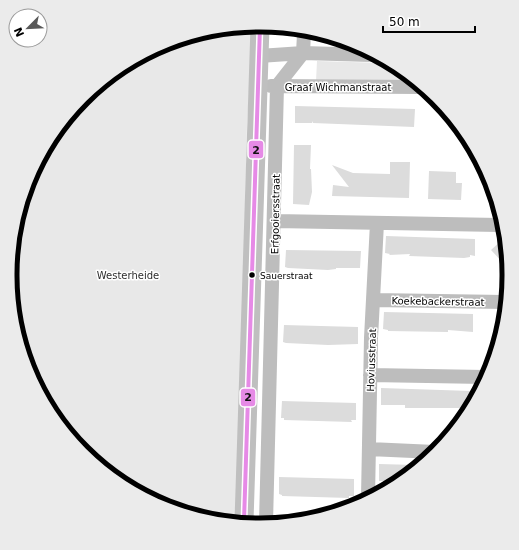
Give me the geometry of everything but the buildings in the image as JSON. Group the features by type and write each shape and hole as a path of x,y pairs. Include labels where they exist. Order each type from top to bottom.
{"street":[{"name":"Erfgooiersstraat","path":"244,517 260,32"},
{"path":"277,86 303,53 304,37"},
{"path":"259,56 303,53 360,55"},
{"name":"Erfgooiersstraat","path":"266,518 275,221 277,86"},
{"name":"Graaf Wichmanstraat","path":"257,87 412,87"},
{"path":"275,221 496,225"},
{"name":"Hoviusstraat","path":"368,491 370,375 377,223"},
{"name":"Koekebackerstraat","path":"373,300 500,302"},
{"path":"370,375 480,377"},
{"path":"369,449 425,452"}],"green space":[{"name":"Westerheide","path":"252,33 247,126 238,516 212,513 182,505 138,485 112,467 77,435 49,396 35,368 25,338 19,307 17,275 19,243 25,212 35,182 49,154 77,115 100,93 125,73 152,58 182,45 212,37"},
{"path":"317,61 377,63 407,83 316,81"}],"transit line":[{"name":"2","path":"244,517 260,32"}],"place":[{"name":"Sauerstraat","path":"252,275"}]}
